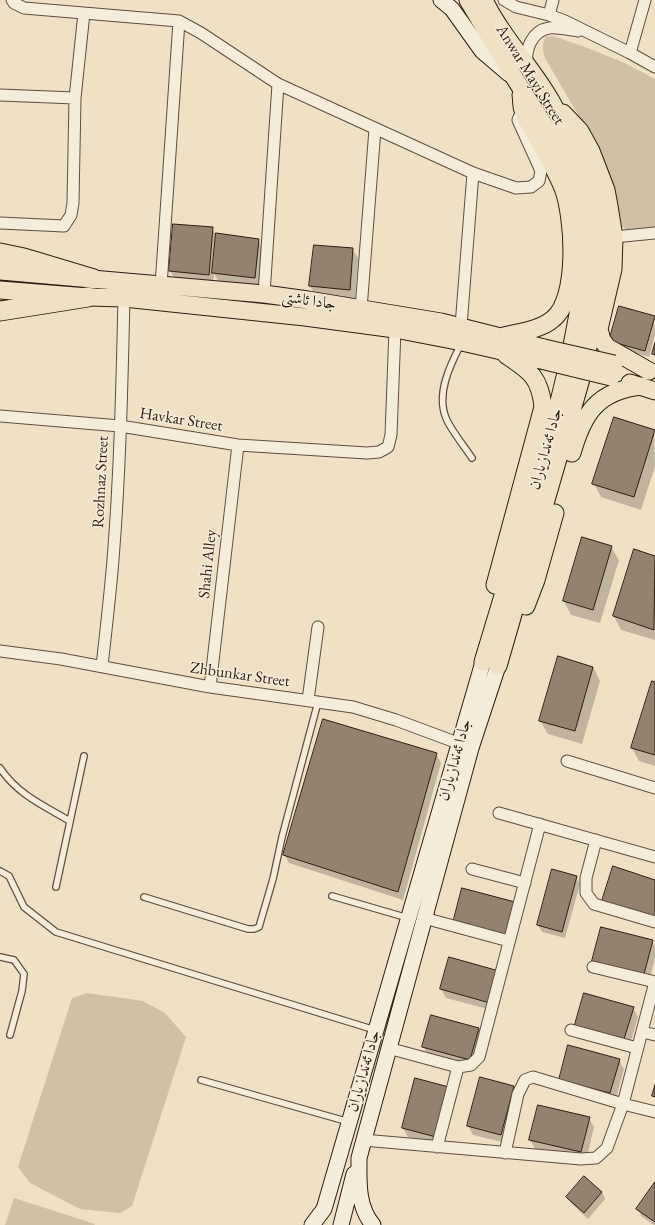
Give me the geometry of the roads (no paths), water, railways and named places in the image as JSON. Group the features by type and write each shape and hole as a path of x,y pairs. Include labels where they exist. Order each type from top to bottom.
{"highway":[{"path":"0,253 24,258 94,278"},
{"path":"0,311 88,297"}],"main road":[{"path":"442,0 452,9 482,51 517,83 523,111 564,189 570,210 572,233 572,270 564,302 554,318 545,325 500,343 536,379 541,392 543,407 502,558 489,614 491,664"},
{"name":"Anwar Mayi Street","path":"468,0 517,83 535,109 561,153 576,190 582,213 586,250 585,271 590,291"},
{"name":"Anwar Mayi Street","path":"484,0 504,34 550,100 590,182 600,234 600,266 590,291"},
{"path":"550,100 580,132 591,150 606,190 614,237 612,269 599,329 602,340 606,347 652,372"},
{"name":"جادا ئاشتی","path":"0,271 264,294 361,308 612,371"},
{"name":"جادا ئاشتی","path":"0,290 88,297 124,298 305,317 395,329 462,334"},
{"name":"جادا ئەندازیاران","path":"312,1225 324,1209 409,918 466,746 491,664 590,291"},
{"path":"612,371 652,372"},
{"path":"612,371 648,389"},
{"path":"491,664 520,624 536,580 576,438 583,422 590,411 604,398 614,392 626,388 648,389"},
{"name":"جادا ئەندازیاران","path":"373,1225 362,1204 359,1189 359,1158 424,918 466,746"},
{"path":"341,1225 359,1158"},
{"path":"320,1225 324,1209"}],"street":[{"path":"12,0 14,3 24,8 179,21 201,33 278,84 473,173 516,188 531,187 539,181 541,171 518,120 523,111"},
{"path":"504,0 516,7 549,15 630,53 655,67"},
{"path":"549,15 553,0"},
{"path":"630,53 646,0"},
{"path":"0,223 64,226 71,215 74,203 75,98 84,13"},
{"path":"161,286 179,21"},
{"path":"527,67 526,57 528,47 532,39 539,32 549,28 584,32"},
{"path":"264,294 278,84"},
{"path":"0,95 75,98"},
{"path":"361,308 375,129"},
{"path":"462,334 473,173"},
{"path":"614,237 655,233"},
{"name":"Rozhnaz Street","path":"102,666 113,561 120,426 124,298"},
{"name":"Havkar Street","path":"0,416 120,426 238,445 367,453 379,452 388,447 391,435 395,329"},
{"name":"Shahi Alley","path":"210,687 238,445"},
{"path":"313,701 318,627"},
{"name":"Zhbunkar Street","path":"0,651 102,666 210,687 353,707 396,720 466,746"},
{"path":"567,761 655,788"},
{"path":"499,813 655,857"},
{"path":"388,1048 458,1067 471,1065 479,1057 540,824"},
{"path":"596,840 586,878 586,893 594,904 655,922"},
{"path":"472,869 524,883"},
{"path":"424,918 509,941"},
{"path":"363,1140 581,1159 596,1158 607,1148 623,1104 655,982 593,967"},
{"path":"571,1030 638,1048"},
{"path":"642,1032 655,1035"},
{"path":"437,1147 458,1067"},
{"path":"505,1153 518,1094 525,1080 533,1077 655,1112"}],"lane":[{"path":"462,334 449,369 443,405 446,419 472,458"},
{"path":"144,896 248,929 259,927 273,878 313,701"},
{"path":"56,887 84,756"},
{"path":"0,768 22,793 70,821"},
{"path":"0,871 9,876 24,907 56,932 376,1030"},
{"path":"332,896 409,918"},
{"path":"0,957 14,960 24,974 22,991 10,1036"},
{"path":"201,1080 349,1122"}]}
